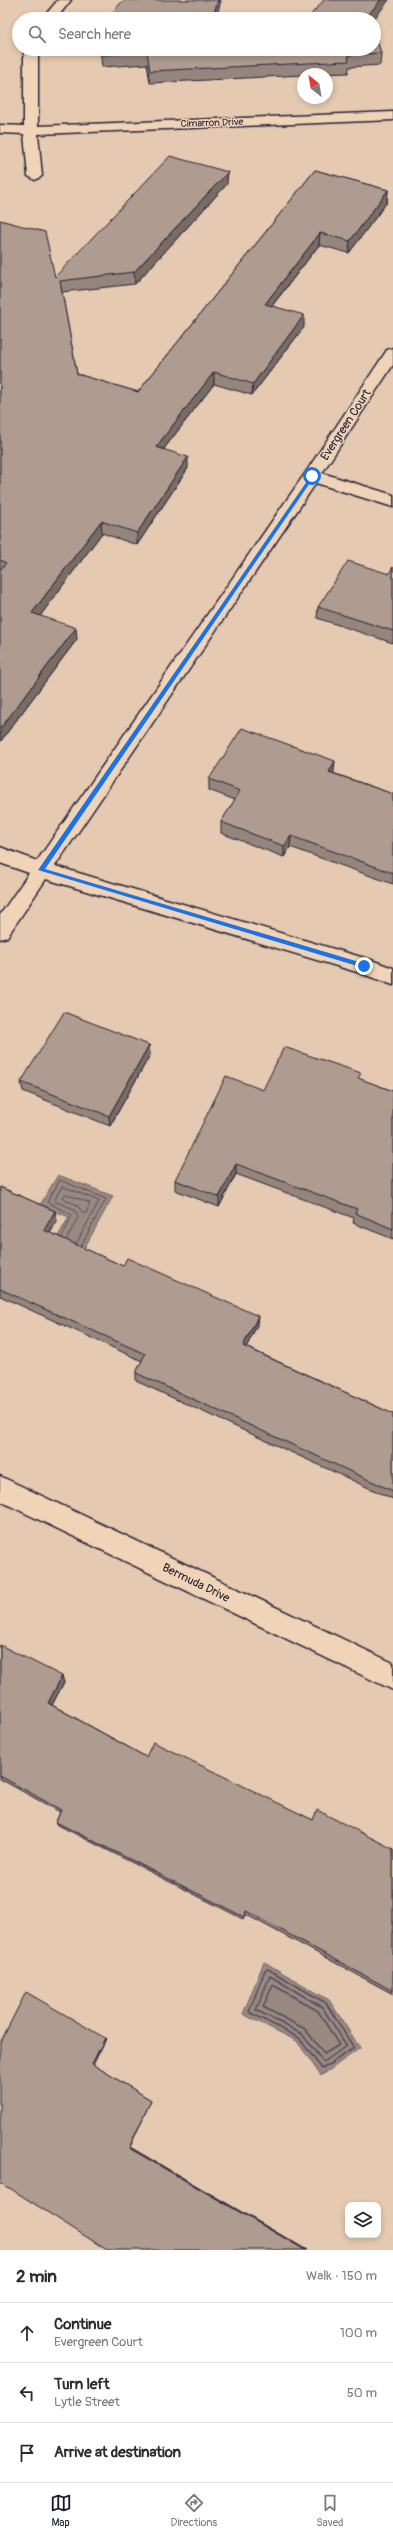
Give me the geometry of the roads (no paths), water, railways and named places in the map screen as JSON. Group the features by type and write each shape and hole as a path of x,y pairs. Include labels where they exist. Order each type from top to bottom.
{"street":[{"path":"55,12 65,0"},
{"path":"31,56 31,130 35,176"},
{"name":"Cimarron Drive","path":"0,129 31,130 393,116"},
{"name":"Evergreen Court","path":"0,931 312,476 393,353"},
{"path":"312,476 393,501"},
{"path":"0,855 41,870 364,966 393,977"},
{"name":"Bermuda Drive","path":"0,1488 393,1677"}],"water":[{"path":"58,1175 113,1196 76,1263 49,1252 69,1217 40,1205"},
{"path":"264,1962 329,2000 360,2048 321,2076 297,2041 243,2014"}]}
